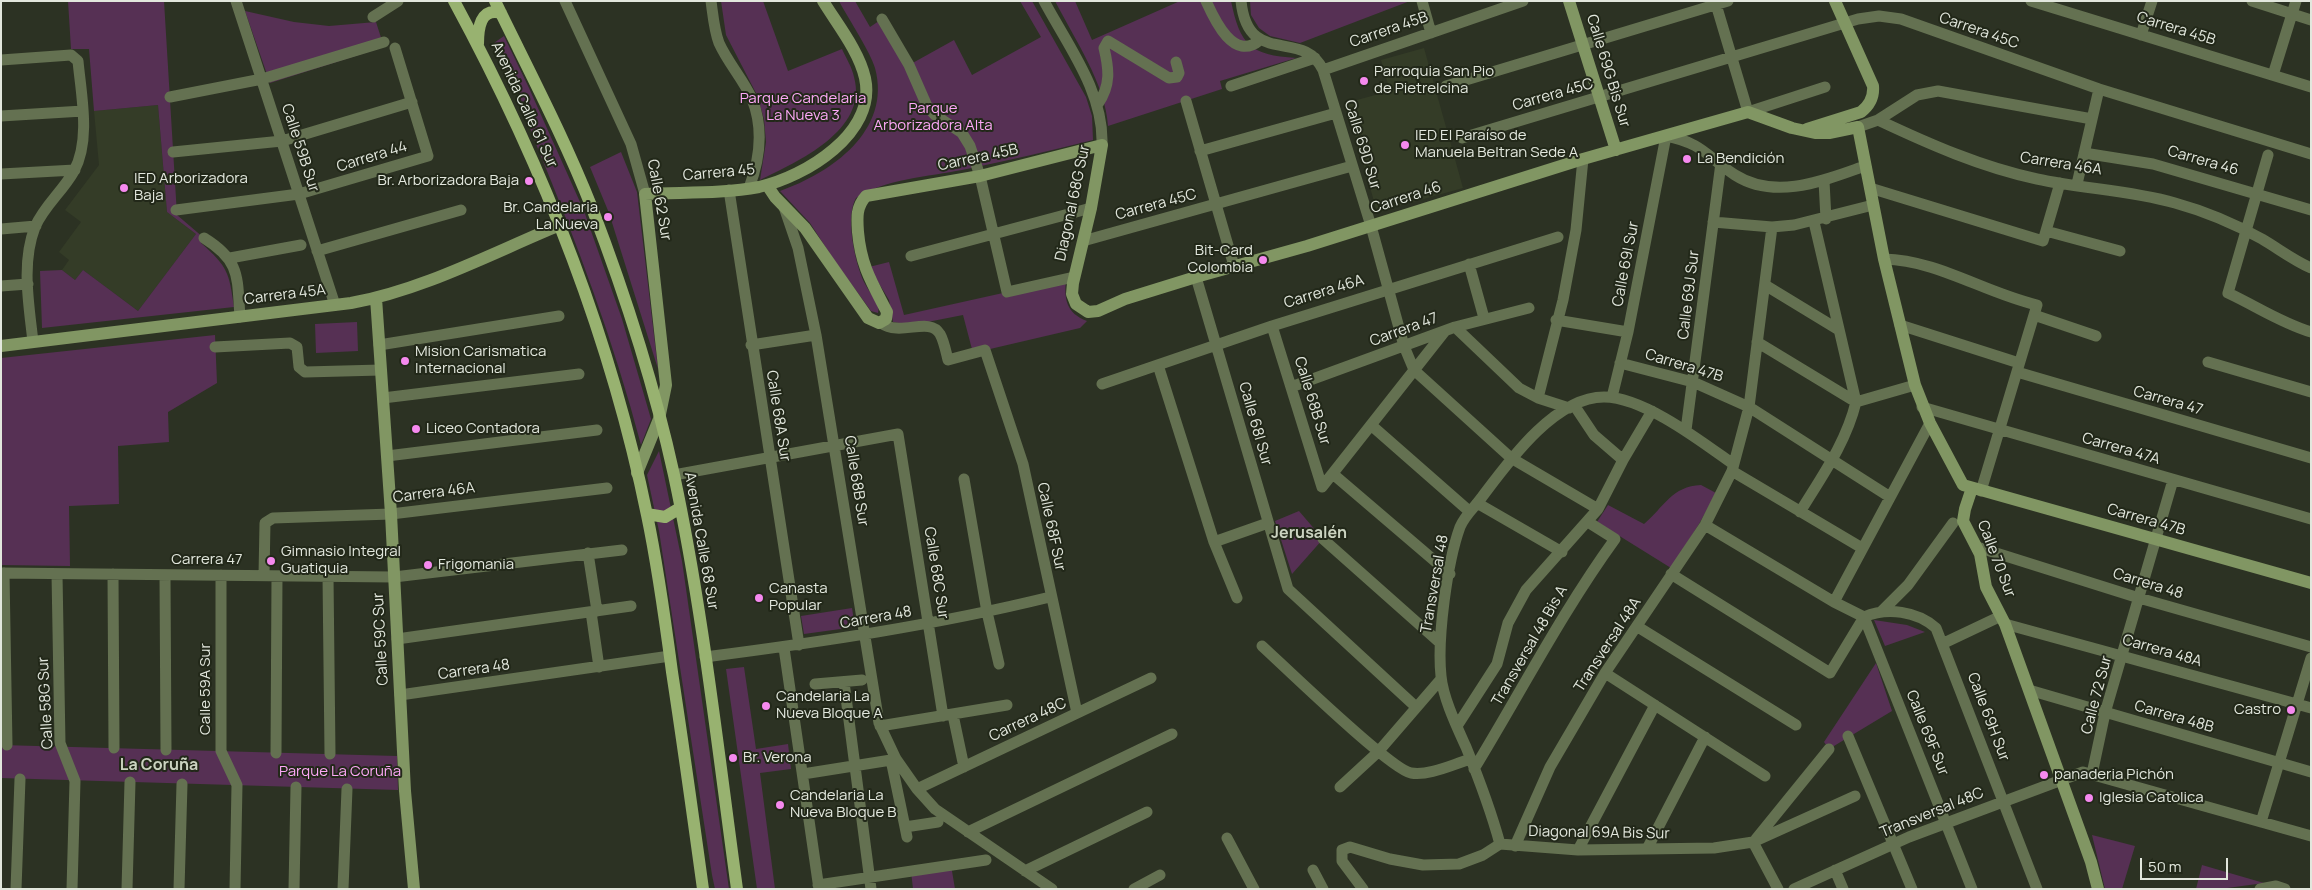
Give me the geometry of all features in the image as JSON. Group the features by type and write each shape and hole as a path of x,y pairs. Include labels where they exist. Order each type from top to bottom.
{"main road":[{"name":"Avenida Calle 61 Sur","path":"454,1 520,128 560,225"},
{"name":"Avenida Calle 61 Sur","path":"495,1 592,208"},
{"path":"478,44 478,32 484,16 490,12 501,13"},
{"name":"Avenida Calle 68 Sur","path":"592,208 629,314 674,475 705,657 737,889"},
{"path":"560,225 619,400 647,514 704,889"},
{"path":"647,514 665,517 680,508"}],"street":[{"name":"Calle 59B Sur","path":"236,1 335,305"},
{"path":"374,17 398,1"},
{"name":"Calle 62 Sur","path":"565,1 629,141 638,163 645,194 665,370 665,398 659,419 637,473"},
{"path":"712,1 718,41 752,99 760,134 759,151 749,188"},
{"name":"Carrera 45","path":"645,194 729,190 767,185 803,169 840,144 858,122 866,100 866,88 859,61 823,1"},
{"name":"Diagonal 68G Sur","path":"1044,1 1098,104 1102,124 1102,145 1091,208 1074,277 1072,294 1076,304"},
{"path":"1206,1 1223,33 1228,38 1244,46 1254,45 1260,40"},
{"path":"1241,1 1248,26 1260,40 1276,46 1303,50 1315,58"},
{"path":"1422,1 1431,33"},
{"name":"Carrera 45B","path":"1322,70 1523,1"},
{"name":"Calle 69G Bis Sur","path":"1569,1 1616,150"},
{"path":"1446,86 1715,3 1728,1"},
{"path":"1802,131 1861,112 1871,101 1873,86 1835,1"},
{"name":"Carrera 45B","path":"2031,1 2311,87"},
{"path":"2141,35 2152,1"},
{"path":"2252,1 2311,20"},
{"path":"2273,75 2296,1"},
{"path":"1715,3 1748,112 1802,131 1830,133 1858,127 1878,120 1917,95 1938,91 2092,119"},
{"name":"Carrera 45C","path":"1462,138 1869,17 1901,19 2099,89 2311,154"},
{"path":"882,19 909,65 927,106 935,115 962,133 970,146 980,176 1007,292 1074,277"},
{"path":"1098,104 1105,95 1108,84 1108,66 1104,48 1108,41 1169,78 1178,77 1179,73 1176,62"},
{"path":"170,97 262,79 384,42"},
{"path":"173,152 282,141 412,102 395,48"},
{"path":"1,60 71,55 78,61 83,111 81,146 75,170 44,210 36,226 30,251 28,284 33,342"},
{"path":"1231,86 1315,58"},
{"name":"Calle 69D Sur","path":"1315,58 1322,70 1336,113 1371,226 1404,346 1414,370"},
{"name":"Carrera 46","path":"1076,304 1088,312 1098,311 1125,299 1196,277 1371,226 1583,159 1825,88"},
{"path":"2077,184 2099,89"},
{"path":"1186,101 1234,266"},
{"name":"Carrera 44","path":"176,210 299,194 428,156 412,102"},
{"path":"1,116 83,111"},
{"path":"1200,151 1336,113"},
{"name":"Carrera 46A","path":"1878,120 1924,141 2015,174 2060,183 2128,192 2176,203 2246,231 2296,262 2311,268"},
{"path":"1858,127 1884,259 1922,407 1960,482 1976,490 1999,429 2035,310"},
{"path":"1666,136 1687,140 1735,175 1759,184 1799,187 1824,181 1865,166"},
{"name":"Calle 69I Sur","path":"1612,397 1628,332 1666,136"},
{"name":"Carrera 45B","path":"881,323 888,315 868,277 860,255 857,215 862,201 870,194 980,176 1102,145"},
{"name":"Carrera 46","path":"2084,153 2153,164 2311,210"},
{"path":"2268,155 2228,293 2252,304 2282,322 2311,332"},
{"path":"1538,398 1556,320 1563,300 1576,230 1583,159"},
{"name":"Calle 69J Sur","path":"1686,430 1721,163"},
{"name":"Carrera 45C","path":"1083,241 1352,166"},
{"path":"1,174 75,170"},
{"path":"1824,181 1826,219"},
{"path":"2044,236 2060,183"},
{"name":"Calle 68B Sur","path":"767,185 784,208 805,228 868,318 876,323 881,323"},
{"path":"1870,188 2044,236 2120,251"},
{"name":"Calle 68A Sur","path":"729,190 798,646"},
{"path":"1713,222 1772,226 1814,222 1873,205"},
{"name":"Calle 68B Sur","path":"784,208 798,248 816,335 880,726 894,759 906,832 938,822"},
{"path":"912,256 1091,208"},
{"path":"317,251 461,210"},
{"path":"1800,512 1832,460 1851,422 1856,402 1814,222"},
{"name":"Carrera 45A","path":"1,346 335,305 376,298 410,287 560,225"},
{"path":"1,229 36,226"},
{"name":"Transversal 48A","path":"1515,846 1550,767 1605,673 1638,627 1671,574 1705,525 1733,468 1748,407 1772,226"},
{"name":"Carrera 46A","path":"1102,384 1272,326 1558,237"},
{"path":"204,238 230,258 237,275 240,317"},
{"path":"230,258 301,245"},
{"path":"1884,259 1898,259 1954,275 2096,336"},
{"path":"1469,264 1484,318"},
{"name":"Calle 68I Sur","path":"1196,277 1288,589 1416,707"},
{"path":"1,286 28,284"},
{"path":"1765,285 1839,330"},
{"name":"Calle 59C Sur","path":"376,298 391,514 400,695 414,889"},
{"name":"Carrera 47","path":"1291,387 1450,329 1484,318 1529,308"},
{"path":"379,346 559,316"},
{"path":"1556,320 1628,332"},
{"name":"Calle 68F Sur","path":"881,323 898,330 927,326 934,328 940,335 948,360 985,350 1023,464 1050,597 1077,713"},
{"name":"Carrera 47","path":"1900,325 2018,368 2311,458"},
{"name":"Calle 68B Sur","path":"1272,326 1322,487 1333,474"},
{"path":"1450,574 1333,474 1414,370 1450,329 1519,388 1538,398 1571,407 1594,434 1623,460"},
{"path":"752,345 816,335"},
{"path":"1757,342 1856,402 1915,385"},
{"path":"215,347 290,344 297,347 300,367 305,372 381,370"},
{"path":"2208,362 2311,392"},
{"name":"Carrera 47B","path":"1620,363 1693,382 1748,407 1890,497"},
{"path":"1158,365 1214,542 1237,598"},
{"path":"1414,370 1511,458 1598,509"},
{"path":"383,398 579,374"},
{"path":"1612,397 1652,411 1686,430 1733,468 1800,512 1862,548"},
{"name":"Transversal 48","path":"1500,844 1441,679 1439,642 1450,574 1461,526 1473,507 1511,458 1548,422 1571,407 1593,398 1612,397"},
{"name":"Carrera 47A","path":"1922,407 2311,519"},
{"path":"1457,726 1497,664 1508,623 1526,590 1562,552 1598,509 1623,460 1652,411"},
{"path":"1834,602 1930,423"},
{"path":"1371,425 1473,507 1562,552"},
{"path":"387,456 597,430"},
{"name":"Calle 68C Sur","path":"834,447 898,434 927,624 948,715 964,767"},
{"path":"674,475 834,447"},
{"path":"964,479 998,664"},
{"name":"Calle 72 Sur","path":"2088,773 2173,480"},
{"name":"Carrera 46A","path":"264,575 265,523 273,518 391,514 607,488"},
{"name":"Carrera 47B","path":"1976,490 2311,582"},
{"name":"Calle 70 Sur","path":"1976,490 1965,509 1964,522 1977,547 1986,588 2003,620 2091,862 2098,889"},
{"name":"Transversal 48 Bis A","path":"1472,764 1523,690 1550,638 1590,574 1615,539 1588,522"},
{"path":"1214,542 1268,523"},
{"path":"1882,611 1908,585 1953,523"},
{"path":"1671,574 1830,673 1864,617 1834,602 1705,525"},
{"path":"1323,539 1439,642"},
{"name":"Carrera 48","path":"1977,547 2139,598 2311,648"},
{"name":"Carrera 47","path":"3,573 394,577 622,550"},
{"path":"588,554 599,667"},
{"path":"3,573 7,745"},
{"name":"Calle 58G Sur","path":"57,574 60,743 73,774 75,787 72,889"},
{"path":"113,574 114,748"},
{"path":"166,575 166,750"},
{"name":"Calle 59A Sur","path":"221,575 221,751 238,786 235,889"},
{"path":"276,753 277,576"},
{"path":"328,576 330,754"},
{"name":"Carrera 48","path":"705,657 866,636 987,612 1050,597"},
{"path":"397,639 631,606"},
{"name":"Calle 69H Sur","path":"1864,617 1882,611 1914,615 1929,621 1936,628 1944,643 2037,889"},
{"name":"Calle 69F Sur","path":"1864,617 1972,889"},
{"path":"1944,643 2003,620"},
{"name":"Carrera 48A","path":"2003,620 2123,656 2311,708"},
{"path":"1638,627 1796,725"},
{"path":"1262,646 1378,752 1402,770 1410,773 1428,772 1472,764"},
{"path":"784,648 819,887 870,883 986,860"},
{"name":"Carrera 48","path":"400,695 670,656"},
{"path":"2261,822 2311,658"},
{"path":"1605,673 1765,776"},
{"name":"Carrera 48C","path":"917,789 1151,678"},
{"path":"1340,787 1378,752 1441,679"},
{"path":"815,684 862,680"},
{"path":"844,682 870,883"},
{"name":"Carrera 48B","path":"2029,690 2311,772"},
{"path":"880,726 1008,704"},
{"path":"1578,850 1655,705"},
{"path":"968,832 1172,734"},
{"path":"1848,736 1912,889"},
{"path":"1647,849 1705,737"},
{"path":"1778,889 1753,842 1828,749"},
{"path":"803,774 894,759 917,789 936,809 1052,889"},
{"path":"2088,773 2311,836"},
{"name":"Transversal 48C","path":"1794,889 1893,844 1946,823 2061,779 2088,773"},
{"path":"16,889 20,779"},
{"path":"127,889 130,782"},
{"path":"179,889 182,784"},
{"path":"294,889 296,787"},
{"path":"343,889 347,789"},
{"name":"Diagonal 69A Bis Sur","path":"1500,844 1578,850 1714,848 1753,842 1855,796"},
{"path":"1025,871 1147,812"},
{"path":"1227,838 1252,888"},
{"path":"1363,889 1342,861 1342,850 1350,847 1390,859 1422,865 1459,864 1483,854 1500,844"},
{"path":"1312,870 1323,889"},
{"path":"1835,870 1843,889"},
{"path":"1134,889 1160,875"},
{"path":"2260,889 2276,886 2285,889"}],"shaded area":[{"name":"IED El Paraíso de Manuela Beltran Sede A","path":"1424,48 1463,188 1377,212 1346,103 1390,91 1381,60"},
{"name":"IED Arborizadora Baja","path":"158,105 167,212 196,234 138,311 83,270 75,280 62,270 69,260 59,252 81,222 65,210 99,165 94,111"}],"green space":[{"path":"68,1 164,1 177,215 204,238 201,243 217,258 226,271 231,286 234,307 42,328 40,271 62,270 75,280 83,270 138,311 196,234 167,212 158,105 94,111 89,49 71,49"},
{"name":"Parque Candelaria La Nueva 3","path":"721,1 763,1 788,71 842,49 854,77 856,96 851,113 841,128 810,153 760,180 766,142 764,119 757,95 726,35"},
{"name":"Parque Arborizadora Alta","path":"839,1 855,1 870,27 882,19 909,65 954,40 972,75 1041,37 1020,1 1032,1 1086,97 1092,116 1093,140 995,163 892,183 866,192 856,198 851,216 852,240 857,264 864,282 879,306 878,313 871,311 810,223 780,191 819,173 837,161 866,130 874,111 878,91 875,68"},
{"path":"1055,1 1075,1 1092,40 1180,1 1231,1 1238,28 1243,38 1250,45 1268,54 1296,58 1220,81 1222,89 1108,126 1102,94 1080,46"},
{"path":"1250,1 1410,1 1300,43 1270,36 1259,28 1251,15"},
{"path":"245,11 294,22 329,26 376,22 384,47 270,83"},
{"path":"504,36 584,211 622,319 651,419 641,445 619,368 580,256 533,138 518,90 494,43"},
{"path":"621,152 637,192 658,369 609,213 590,167"},
{"path":"889,262 904,315 1066,279 1065,293 1068,304 1075,314 1087,321 1080,328 973,353 963,315 912,325 893,322 889,300 869,267"},
{"path":"357,322 358,351 316,353 315,324"},
{"path":"215,335 217,383 168,412 169,442 118,446 119,504 69,506 70,566 1,565 1,358"},
{"path":"659,451 682,561 729,889 715,889 712,875 659,531 647,475"},
{"path":"1701,485 1716,493 1671,568 1597,522 1608,505 1644,524 1675,493 1691,486"},
{"path":"1299,511 1323,539 1292,574 1275,521"},
{"path":"852,608 855,627 804,634 801,616"},
{"path":"1874,620 1907,625 1925,632 1885,646"},
{"path":"1876,663 1892,711 1829,749 1824,742"},
{"path":"744,667 756,749 788,744 791,769 760,773 775,889 757,889 726,669"},
{"name":"Parque La Coruña","path":"1,745 397,756 398,790 1,778"},
{"path":"2092,835 2135,846 2122,889 2105,889"},
{"path":"951,865 955,889 913,889 911,871"},
{"path":"2202,865 2264,883 2220,889 2196,889"}],"place":[{"name":"Parroquia San Pio de Pietrelcina","path":"1364,81"},
{"name":"IED El Paraíso de Manuela Beltran Sede A","path":"1405,145"},
{"name":"La Bendición","path":"1687,159"},
{"name":"Br. Arborizadora Baja","path":"529,181"},
{"name":"IED Arborizadora Baja","path":"124,188"},
{"name":"Br. Candelaria La Nueva","path":"608,217"},
{"name":"Bit-Card Colombia","path":"1263,260"},
{"name":"Mision Carismatica Internacional","path":"405,361"},
{"name":"Liceo Contadora","path":"416,429"},
{"name":"Gimnasio Integral Guatiquia","path":"271,561"},
{"name":"Frigomania","path":"428,565"},
{"name":"Canasta Popular","path":"759,598"},
{"name":"Candelaria La Nueva Bloque A","path":"766,706"},
{"name":"Castro","path":"2291,710"},
{"name":"Br. Verona","path":"733,758"},
{"name":"panaderia Pichón","path":"2044,775"},
{"name":"Iglesia Catolica","path":"2089,798"},
{"name":"Candelaria La Nueva Bloque B","path":"780,805"}],"district":[{"name":"Jerusalén","path":"1309,534"},
{"name":"La Coruña","path":"159,766"}]}
